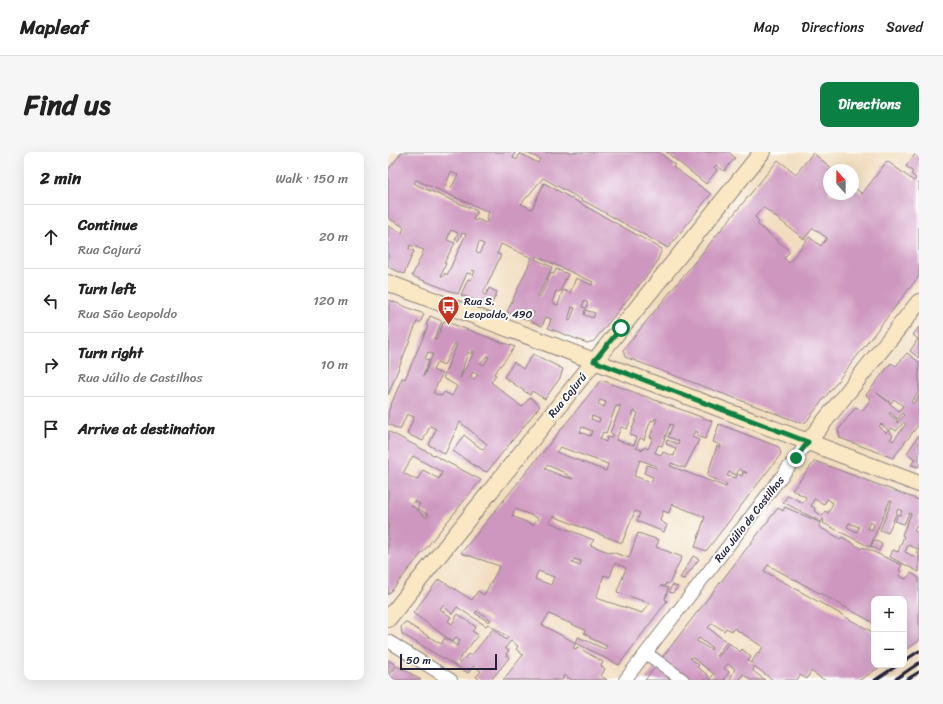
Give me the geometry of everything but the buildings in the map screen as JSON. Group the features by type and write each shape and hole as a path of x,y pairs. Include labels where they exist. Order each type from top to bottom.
{"street":[{"name":"Rua Cajurú","path":"388,619 762,152"},
{"path":"388,283 919,484"},
{"name":"Rua Júlio de Castilhos","path":"625,680 808,442 919,302"},
{"path":"388,641 452,680"},
{"path":"646,653 683,680"}],"railway":[{"path":"907,659 919,651"},
{"path":"894,680 919,663"},
{"path":"875,680 893,668"},
{"path":"906,680 919,672"}],"place":[{"name":"Rua S. Leopoldo, 490","path":"448,326"}],"route":[{"path":"621,328 594,361 808,442 796,458"}]}
